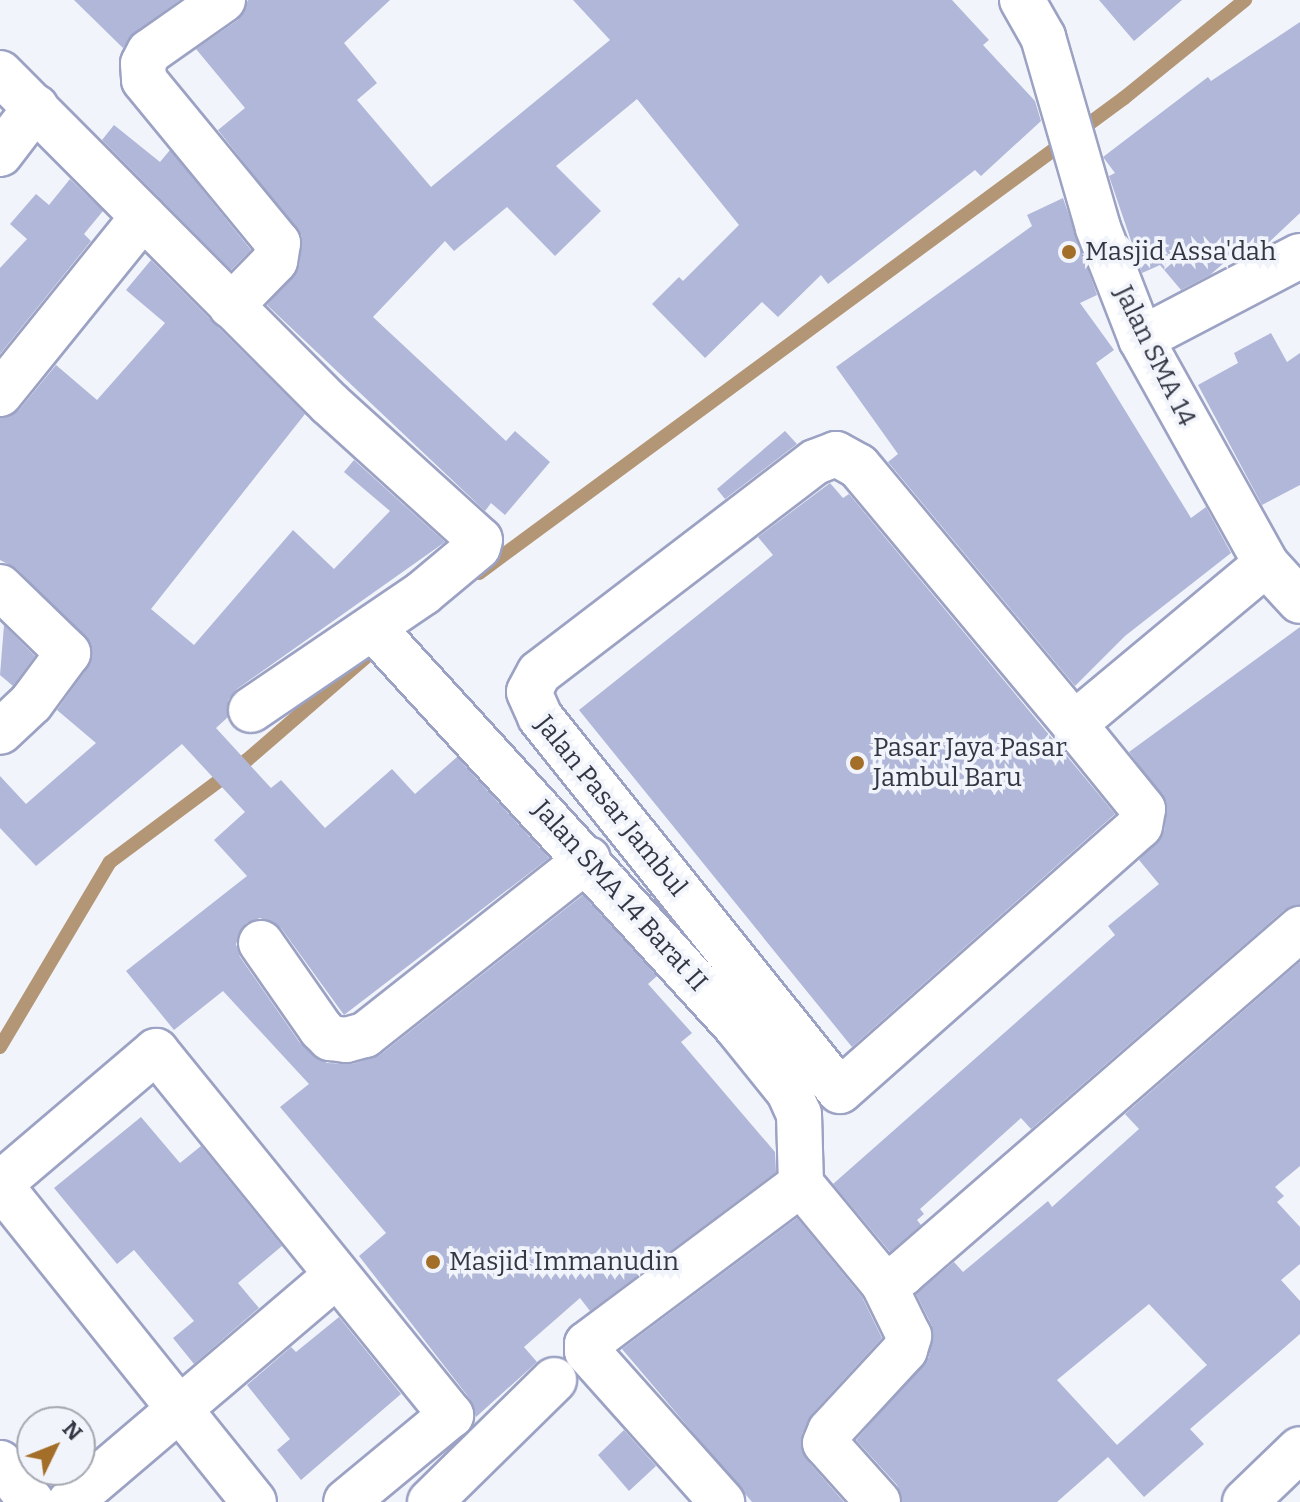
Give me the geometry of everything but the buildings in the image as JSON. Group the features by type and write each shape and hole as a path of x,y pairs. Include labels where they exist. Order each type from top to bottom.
{"street":[{"path":"223,0 149,52 143,64 144,80 278,243 275,261 231,306"},
{"name":"Jalan SMA 14","path":"1022,0 1043,37 1079,164 1141,339 1266,564 1300,601"},
{"path":"0,73 231,306 480,540 478,547 382,638 251,710"},
{"path":"0,154 36,107"},
{"path":"0,394 143,217"},
{"path":"1141,339 1300,256"},
{"name":"Jalan Pasar Jambul","path":"836,454 858,466 1074,724 1143,809 1144,822 840,1091 540,717 532,706 532,682 815,462 836,454"},
{"path":"1074,724 1266,564"},
{"path":"0,587 68,653 31,703 0,732"},
{"name":"Jalan SMA 14 Barat II","path":"382,638 588,859 735,1025 789,1092 799,1114 801,1184"},
{"path":"261,943 321,1029 330,1038 346,1040 365,1035 588,859"},
{"path":"883,1283 913,1267 1300,929"},
{"path":"254,1502 0,1184 156,1051 451,1415 346,1502"},
{"path":"799,1114 840,1091"},
{"path":"722,1502 587,1351 587,1344 801,1184 883,1283 909,1336 905,1350 830,1431 825,1443 878,1502"},
{"path":"70,1502 337,1275"},
{"path":"430,1502 554,1380"},
{"path":"1245,1502 1300,1449"},
{"path":"0,1463 32,1502"}],"waterway":[{"path":"479,573 1124,98 1245,0"},
{"path":"0,1047 110,862 247,760 375,649"}],"place":[{"name":"Masjid Assa'dah","path":"1069,252"},
{"name":"Pasar Jaya Pasar Jambul Baru","path":"857,763"},
{"name":"Masjid Immanudin","path":"433,1262"}]}
